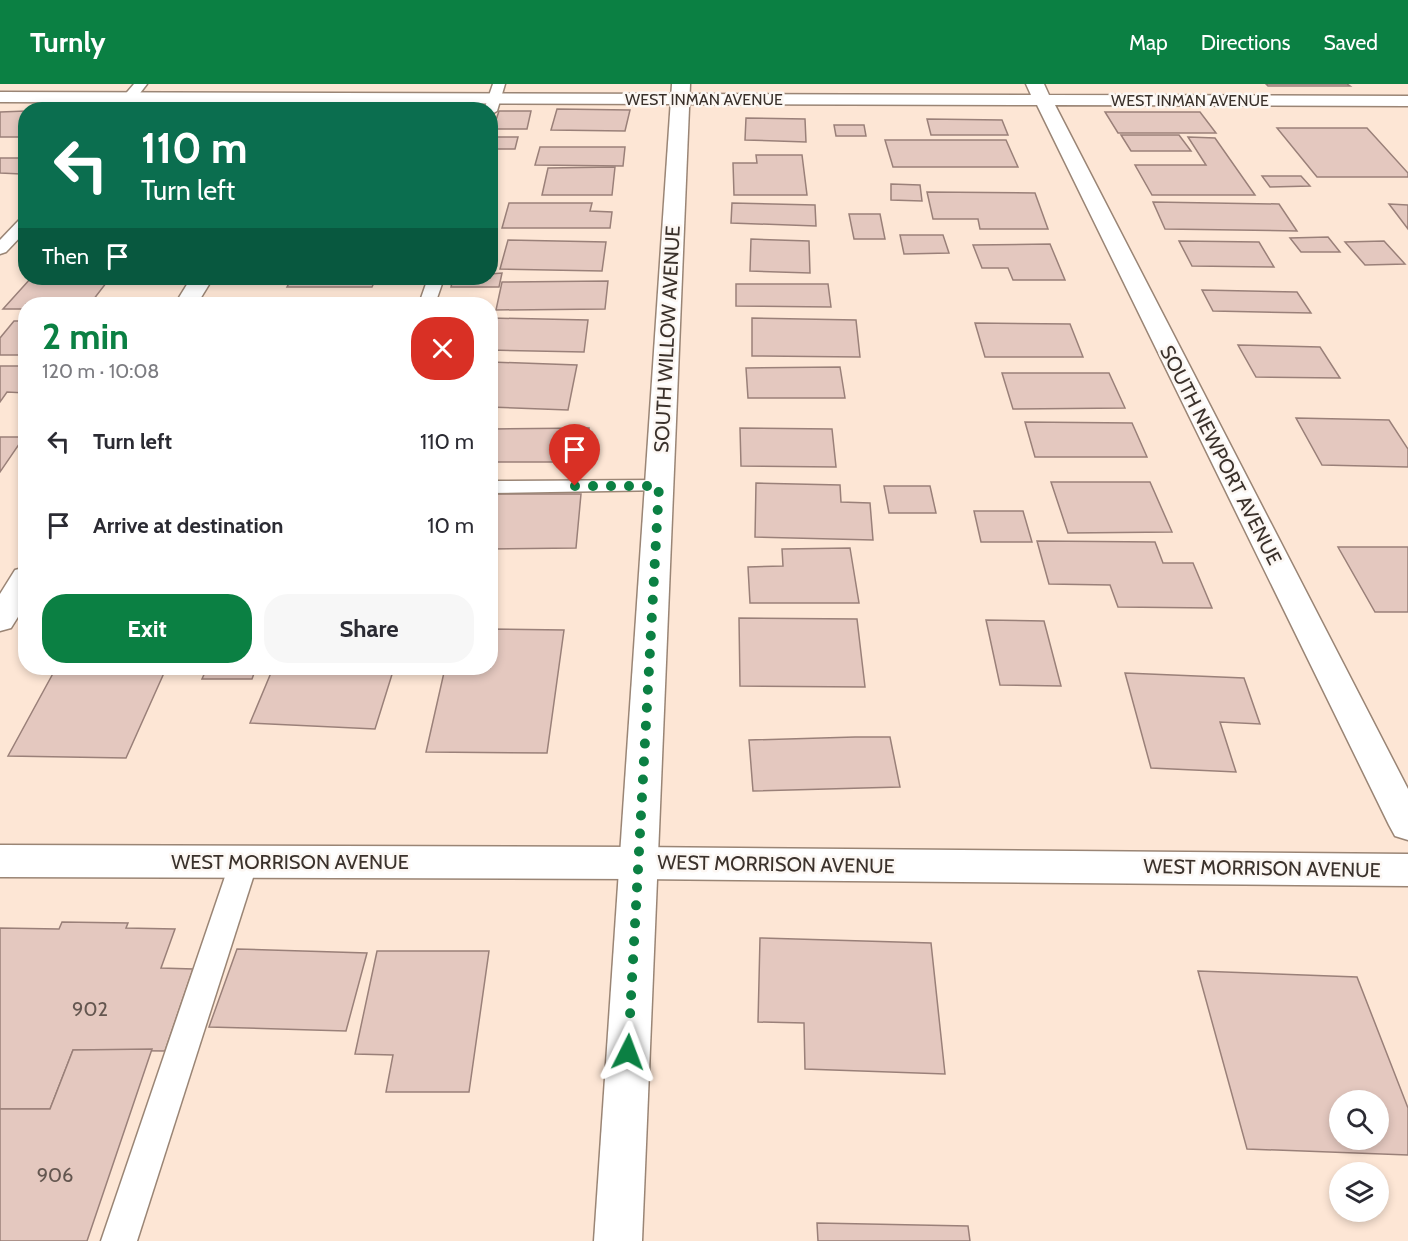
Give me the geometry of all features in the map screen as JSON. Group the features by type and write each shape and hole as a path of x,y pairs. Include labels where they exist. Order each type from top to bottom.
{"street":[{"path":"1400,84 1408,92"},
{"name":"WEST INMAN AVENUE","path":"0,97 495,98 681,92 1039,92 1408,101"},
{"name":"SOUTH WILLOW AVENUE","path":"618,1241 681,92"},
{"name":"SOUTH NEWPORT AVENUE","path":"1039,92 1408,825"},
{"path":"0,620 18,590"},
{"name":"WEST MORRISON AVENUE","path":"0,861 637,863 1408,870"}],"lane":[{"path":"0,249 18,229"},
{"path":"498,487 659,486"},
{"path":"119,1241 244,862"}],"building":[{"path":"1266,84 1347,84 1350,86 1268,86"},
{"path":"557,109 630,110 625,131 551,130"},
{"path":"18,111 18,137 0,137 0,112"},
{"path":"499,111 531,111 527,129 498,129"},
{"path":"1105,112 1200,112 1216,133 1118,133"},
{"path":"746,118 805,119 806,142 745,140"},
{"path":"927,119 1002,120 1008,135 931,135"},
{"path":"834,125 864,125 866,136 836,136"},
{"path":"1277,128 1367,128 1408,173 1408,177 1317,177"},
{"path":"1121,135 1179,135 1191,151 1131,151"},
{"path":"498,137 518,137 515,149 498,149"},
{"path":"1188,137 1215,138 1255,195 1152,195 1135,165 1206,165"},
{"path":"885,140 1006,140 1018,167 893,167"},
{"path":"540,147 625,147 623,166 535,165"},
{"path":"756,155 802,155 807,195 734,195 733,163 757,163"},
{"path":"0,158 18,158 18,174 0,173"},
{"path":"615,167 612,195 542,195 548,168"},
{"path":"1262,176 1301,176 1310,186 1270,187"},
{"path":"891,184 920,185 922,201 891,200"},
{"path":"927,192 1035,193 1048,229 980,229 978,219 933,219"},
{"path":"1153,202 1279,204 1297,231 1165,229"},
{"path":"509,203 592,203 590,211 612,212 610,228 502,228"},
{"path":"732,203 815,205 816,226 731,223"},
{"path":"1389,204 1408,205 1408,229"},
{"path":"849,214 880,214 885,239 854,239"},
{"path":"900,235 943,235 949,253 904,254"},
{"path":"1328,237 1340,252 1301,252 1290,238"},
{"path":"751,239 809,241 810,273 750,271"},
{"path":"508,240 606,242 602,271 500,269"},
{"path":"1179,241 1259,242 1274,267 1192,266"},
{"path":"1384,241 1405,264 1365,265 1345,242"},
{"path":"1050,244 1065,280 1013,280 1008,268 982,268 973,245"},
{"path":"498,273 502,273 499,287 451,287 451,285 498,285"},
{"path":"608,281 605,309 498,310 502,282"},
{"path":"736,284 828,284 831,307 736,306"},
{"path":"25,285 105,285 95,297 18,297 18,309 3,309"},
{"path":"288,285 373,285 372,287 287,287"},
{"path":"1202,290 1297,292 1311,313 1213,311"},
{"path":"498,318 588,320 584,352 498,350"},
{"path":"752,318 856,320 860,357 752,356"},
{"path":"14,321 18,321 18,355 0,355 0,338"},
{"path":"975,323 1070,324 1083,357 985,357"},
{"path":"1238,345 1320,347 1340,378 1256,377"},
{"path":"498,362 577,365 568,410 498,407"},
{"path":"0,366 18,366 18,393 7,392 0,402"},
{"path":"840,367 845,398 748,398 746,368"},
{"path":"1002,373 1109,373 1125,408 1013,409"},
{"path":"1296,418 1389,420 1408,449 1408,467 1322,465"},
{"path":"1025,422 1132,423 1147,457 1035,457"},
{"path":"589,428 586,462 498,462 498,429"},
{"path":"740,428 832,429 836,467 741,466"},
{"path":"0,437 18,437 18,446 0,472"},
{"path":"1051,482 1150,482 1172,532 1068,533"},
{"path":"756,483 840,485 841,502 870,503 873,540 755,537"},
{"path":"884,486 930,486 936,513 889,513"},
{"path":"498,494 581,494 576,548 498,549"},
{"path":"974,511 1023,511 1032,542 981,542"},
{"path":"1037,541 1155,542 1163,563 1193,563 1212,608 1118,607 1110,585 1049,584"},
{"path":"1338,547 1408,547 1408,612 1375,612"},
{"path":"850,548 859,603 750,603 748,567 783,566 782,549"},
{"path":"739,618 857,619 865,687 740,686"},
{"path":"986,620 1044,621 1061,686 1000,685"},
{"path":"498,629 564,630 547,753 426,752 443,675 498,675"},
{"path":"1125,673 1244,678 1260,724 1220,722 1236,772 1151,768"},
{"path":"52,675 163,675 126,758 8,756"},
{"path":"204,675 253,675 252,679 202,679"},
{"path":"270,675 392,675 375,729 250,723"},
{"path":"890,737 900,787 753,791 749,740"},
{"path":"62,922 128,923 126,928 175,929 161,968 193,969 165,1051 73,1050 50,1109 0,1109 0,928 59,929"},
{"path":"760,938 931,943 945,1074 805,1069 804,1023 758,1022"},
{"path":"237,949 367,953 346,1031 209,1027"},
{"path":"377,951 489,951 469,1092 386,1092 393,1055 355,1054"},
{"path":"1198,971 1357,977 1408,1108 1408,1155 1247,1149"},
{"path":"152,1049 87,1241 0,1241 0,1109 50,1109 73,1050"},
{"path":"817,1223 968,1226 970,1241 818,1241"}],"route":[{"path":"575,486 659,486 628,1052"}]}
